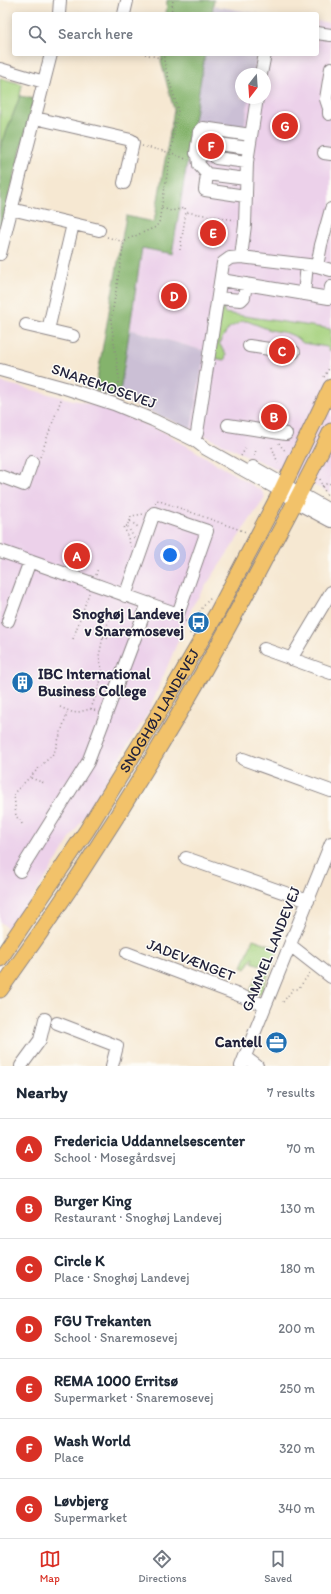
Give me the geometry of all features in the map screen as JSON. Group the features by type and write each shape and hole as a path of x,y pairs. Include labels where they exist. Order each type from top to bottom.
{"main road":[{"name":"SNOGHØJ LANDEVEJ","path":"0,990 104,838 172,726 227,631 290,492 331,387"},
{"path":"290,492 331,401"},
{"name":"SNOGHØJ LANDEVEJ","path":"0,959 87,830 156,718 290,492 331,431"}],"street":[{"path":"59,12 60,0"},
{"path":"124,12 127,1"},
{"path":"319,34 331,35"},
{"path":"0,254 50,56"},
{"path":"262,68 265,56"},
{"path":"329,114 330,108 326,99 331,68"},
{"path":"0,69 44,82"},
{"path":"235,257 245,222 248,155 256,104"},
{"path":"35,118 131,140 133,143 124,183"},
{"path":"246,179 207,174 199,165 199,132 205,128 251,135"},
{"path":"217,151 248,155"},
{"path":"207,174 205,190 245,196"},
{"path":"11,209 99,230"},
{"path":"304,294 312,265 328,229 331,209"},
{"path":"48,330 73,224"},
{"path":"194,440 197,433 224,263 235,257 312,265 331,270"},
{"path":"312,265 331,263"},
{"path":"221,280 330,298 331,287"},
{"path":"218,298 241,300 244,297 246,284"},
{"path":"26,325 73,336"},
{"path":"249,346 294,352"},
{"name":"SNAREMOSEVEJ","path":"0,370 65,388 114,404 194,440 204,442 269,474 290,492 331,521"},
{"path":"228,425 283,438"},
{"path":"0,476 24,484 32,462"},
{"name":"SNAREMOSEVEJ","path":"290,492 331,511"},
{"path":"0,551 125,596 178,614 206,531 154,513 143,531 138,544 125,596"},
{"path":"8,621 30,561"},
{"path":"291,659 331,592"},
{"path":"20,871 88,762 148,603"},
{"path":"264,649 331,673"},
{"path":"243,758 331,791"},
{"name":"GAMMEL LANDEVEJ","path":"243,1061 331,843"},
{"path":"186,858 308,901"},
{"path":"290,945 331,977"},
{"name":"JADEVÆNGET","path":"127,953 265,1005"},
{"path":"21,1066 40,1040 51,1021 116,1046 112,1066"},
{"path":"243,1061 257,1066"}],"path":[{"path":"170,12 172,0"},
{"path":"153,56 164,59"},
{"path":"114,404 118,378 111,321 124,242 156,227 159,222 178,110 164,62 165,56"},
{"path":"162,208 171,211 185,208 186,212 245,222"},
{"path":"180,250 186,212"},
{"path":"99,230 101,235 124,242"},
{"path":"32,462 42,456 65,388"},
{"path":"283,438 283,449 289,452"},
{"path":"241,456 247,446"},
{"path":"272,447 278,463"},
{"path":"254,456 256,448"},
{"path":"320,477 322,486 329,498"},
{"path":"322,486 328,483 331,484"},
{"path":"154,504 157,500 249,533"},
{"path":"142,522 143,531 138,544 132,550 124,526 130,522 131,516 146,514 144,517"},
{"path":"130,522 143,531"},
{"path":"127,525 138,544"},
{"path":"73,639 98,568"},
{"path":"91,709 103,674 99,651 109,620"},
{"path":"103,637 109,639"},
{"path":"60,707 74,713 91,709 106,714"},
{"path":"22,824 20,819 16,817 14,793 54,753 68,711"},
{"path":"30,778 44,783"},
{"path":"283,1002 293,989 298,989 316,966"}],"shaded area":[{"path":"214,6 249,12 212,12"},
{"path":"319,21 331,23 331,493 191,429 205,351 129,329 142,248 172,253 194,120 244,128 248,104 271,104 271,68 254,68 257,56 319,56"},
{"path":"205,56 257,56 254,68 235,68 235,104 248,104 244,128 194,120"},
{"path":"129,329 205,351 191,429 119,399"},
{"path":"0,382 102,407 164,432 262,491 265,497 193,605 148,713 49,873 11,930 0,922"}],"green space":[{"path":"167,0 214,0 212,12 166,12"},
{"path":"162,56 205,56 172,254 142,248 119,399 95,390 126,216 154,222 174,110 161,62"},
{"path":"0,78 22,84 20,96 0,149"},
{"path":"20,96 34,99 2,225 0,225 0,149"},
{"path":"221,307 224,308 224,313 331,329 331,350 330,351 327,347 303,343 287,333 270,330 247,321 243,321 229,328 219,343 226,355 225,360 214,358"},
{"path":"253,939 279,948 261,993 255,995 250,992 256,977 260,978 265,964 261,963 260,965 252,962 254,959 252,958 246,969 242,967"}],"tunnel":[{"path":"203,148 217,151"}],"place":[{"name":"Løvbjerg","path":"285,126"},
{"name":"Wash World","path":"211,146"},
{"name":"REMA 1000 Erritsø","path":"213,233"},
{"name":"FGU Trekanten","path":"174,296"},
{"name":"Circle K","path":"282,351"},
{"name":"Burger King","path":"274,417"},
{"name":"Fredericia Uddannelsescenter","path":"77,556"},
{"name":"Snoghøj Landevej v Snaremosevej","path":"199,623"},
{"name":"IBC International Business College","path":"22,683"},
{"name":"Cantell","path":"277,1042"}]}
